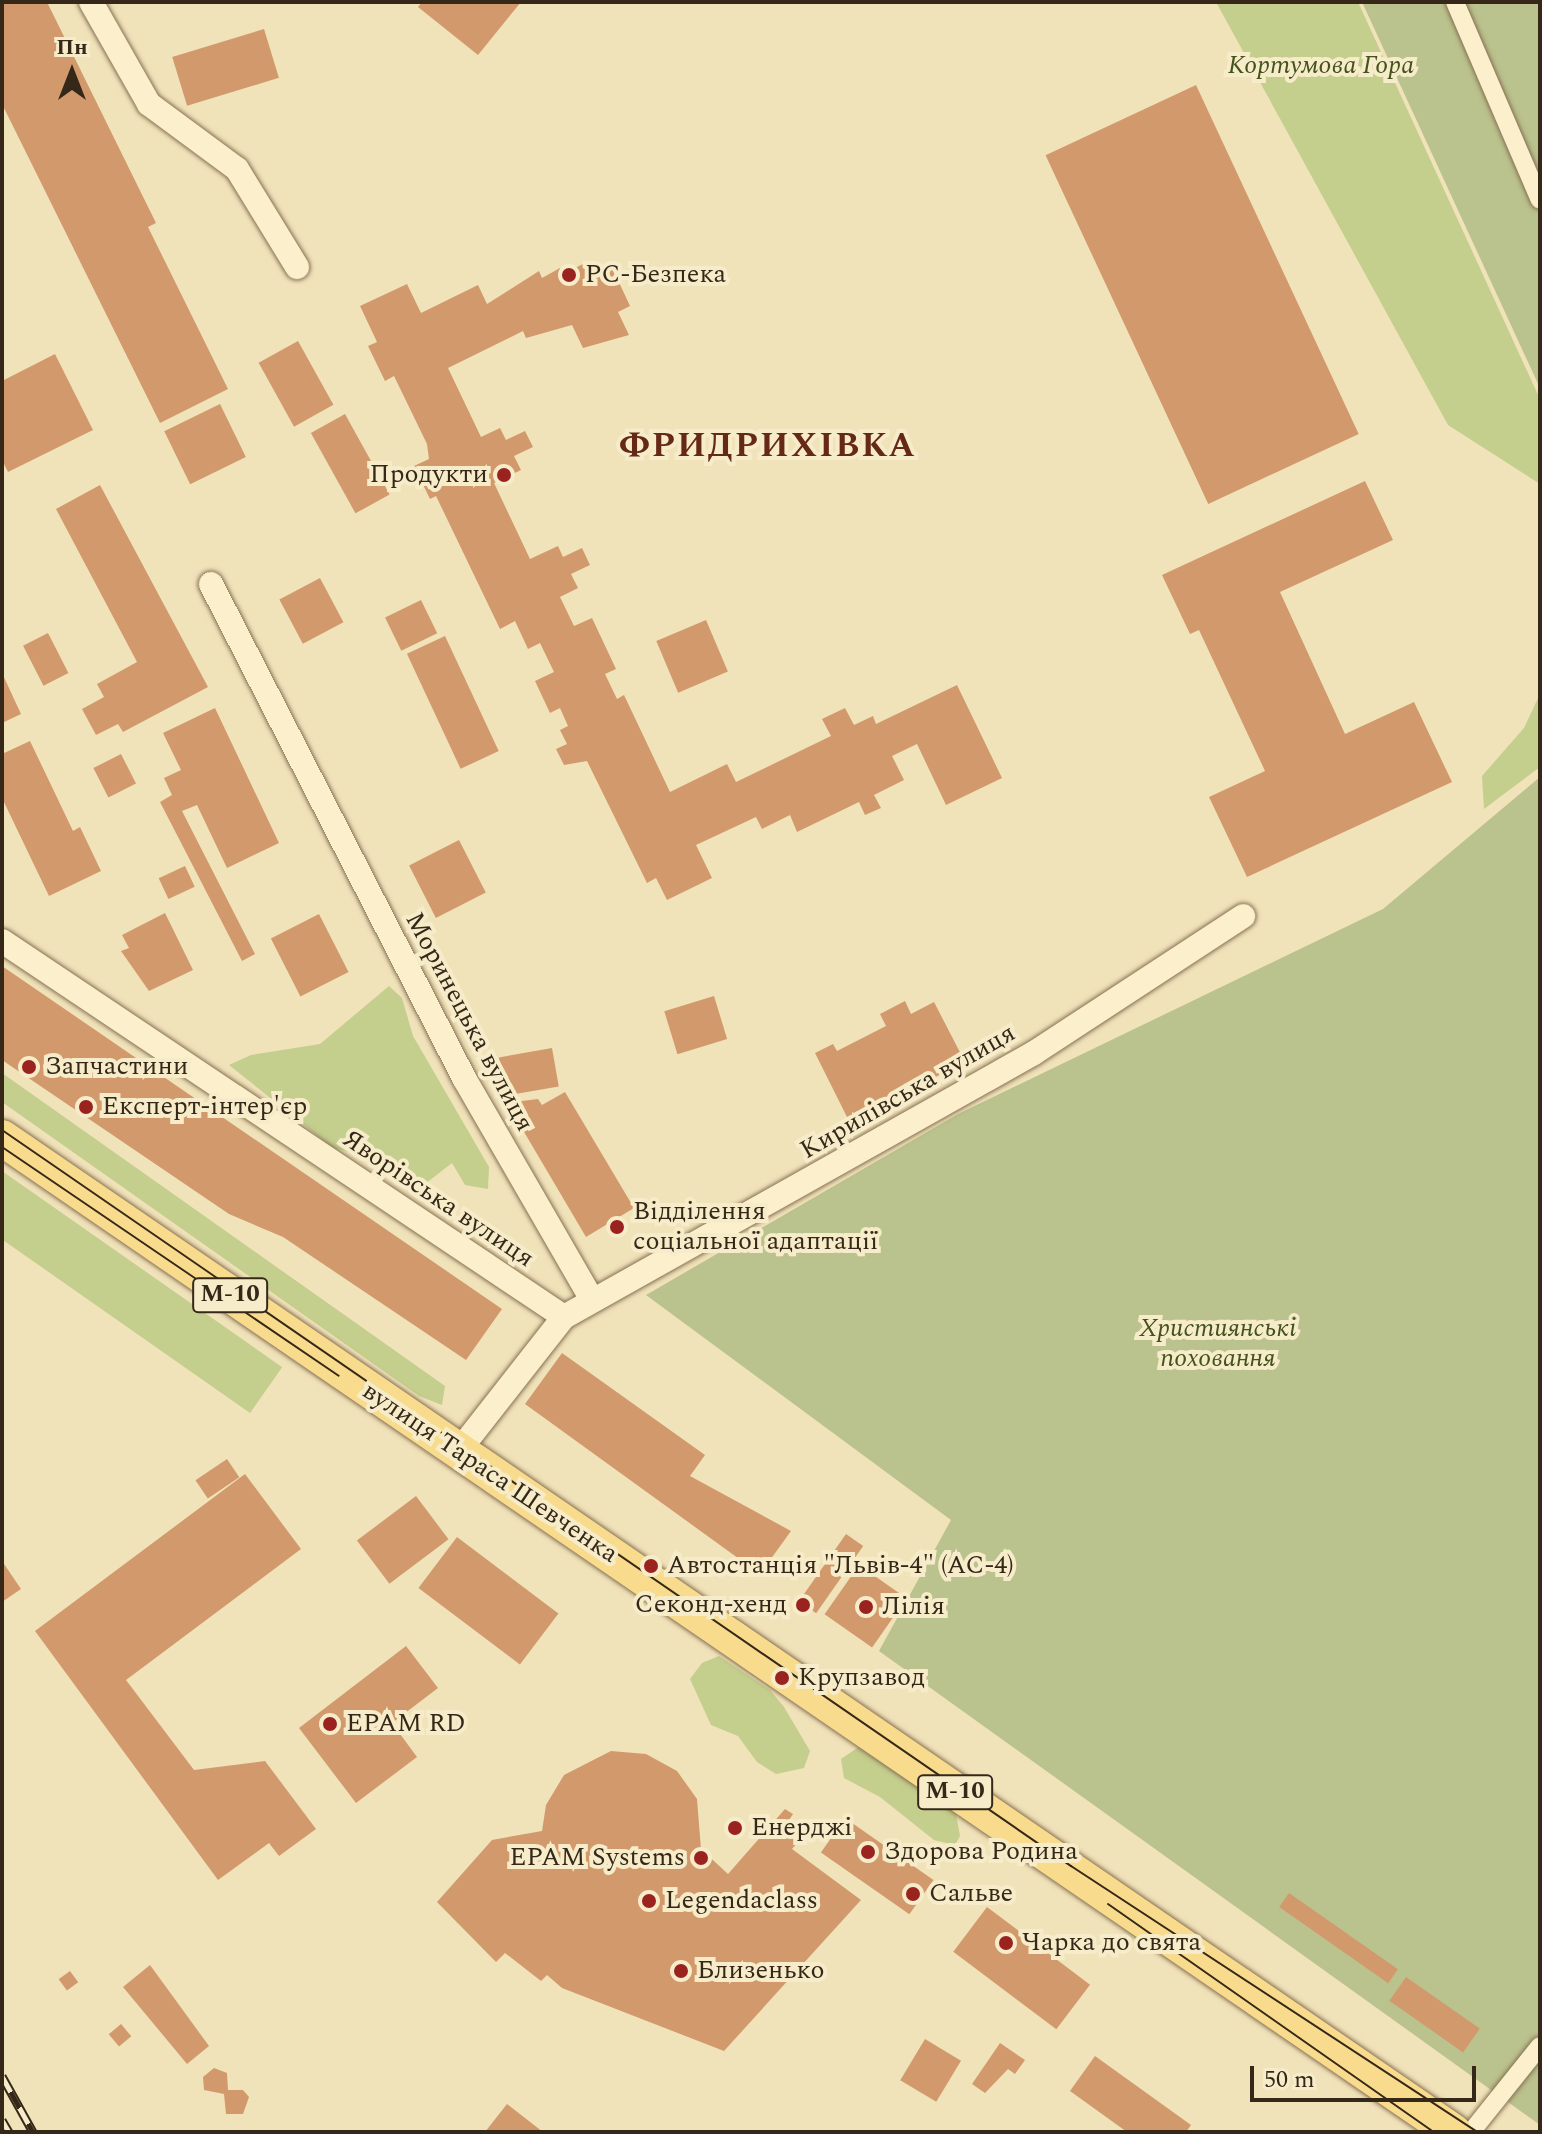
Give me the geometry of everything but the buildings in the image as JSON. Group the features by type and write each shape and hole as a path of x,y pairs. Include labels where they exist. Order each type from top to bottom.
{"main road":[{"name":"вулиця Тараса Шевченка","path":"2,1138 1453,2132"}],"street":[{"path":"91,2 149,104 237,169 297,267"},
{"path":"1455,2 1540,200"},
{"name":"Моринецька вулиця","path":"211,584 464,1078 592,1300"},
{"name":"Кирилівська вулиця","path":"592,1300 1034,1053 1243,916"},
{"name":"Яворівська вулиця","path":"2,941 564,1317"},
{"path":"458,1452 564,1317 592,1300"},
{"path":"1471,2132 1540,2046"}],"green space":[{"name":"Кортумова Гора","path":"1216,2 1358,2 1539,397 1540,484 1448,425"},
{"path":"1362,2 1540,2 1540,388"},
{"path":"1540,694 1540,767 1484,809 1482,776 1524,728"},
{"name":"Християнські поховання","path":"1540,777 1540,2125 879,1651 951,1520 646,1295 958,1114 1383,909"},
{"path":"389,986 402,998 413,1036 489,1167 488,1189 465,1185 452,1163 412,1194 385,1161 333,1148 229,1065 251,1055 320,1044"},
{"path":"2,1073 445,1386 442,1405 419,1396 2,1102"},
{"path":"2,1171 282,1367 250,1413 2,1239"},
{"path":"719,1656 770,1690 784,1707 810,1751 804,1768 776,1774 757,1762 738,1736 711,1725 690,1679 702,1663"},
{"path":"860,1746 956,1814 960,1836 955,1845 934,1840 880,1797 844,1778 841,1759"}],"tram line":[{"path":"2,1130 1071,1866 1477,2132"},
{"path":"2,1147 339,1376"},
{"path":"1108,1904 1434,2132"}],"railway":[{"path":"2,2076 33,2132"},
{"path":"2,2120 9,2132"}],"place":[{"name":"РС-Безпека","path":"569,275"},
{"name":"Продукти","path":"504,475"},
{"name":"Запчастини","path":"29,1067"},
{"name":"Експерт-інтер'єр","path":"86,1107"},
{"name":"Відділення соціальної адаптації","path":"617,1227"},
{"name":"Автостанція \"Львів-4\" (АС-4)","path":"651,1566"},
{"name":"Секонд-хенд","path":"803,1605"},
{"name":"Лілія","path":"866,1607"},
{"name":"Крупзавод","path":"782,1678"},
{"name":"EPAM RD","path":"330,1724"},
{"name":"Енерджі","path":"735,1828"},
{"name":"Здорова Родина","path":"868,1852"},
{"name":"EPAM Systems","path":"701,1858"},
{"name":"Сальве","path":"913,1894"},
{"name":"Legendaclass","path":"649,1901"},
{"name":"Чарка до свята","path":"1006,1943"},
{"name":"Близенько","path":"681,1971"}],"district":[{"name":"ФРИДРИХІВКА","path":"768,447"}]}
